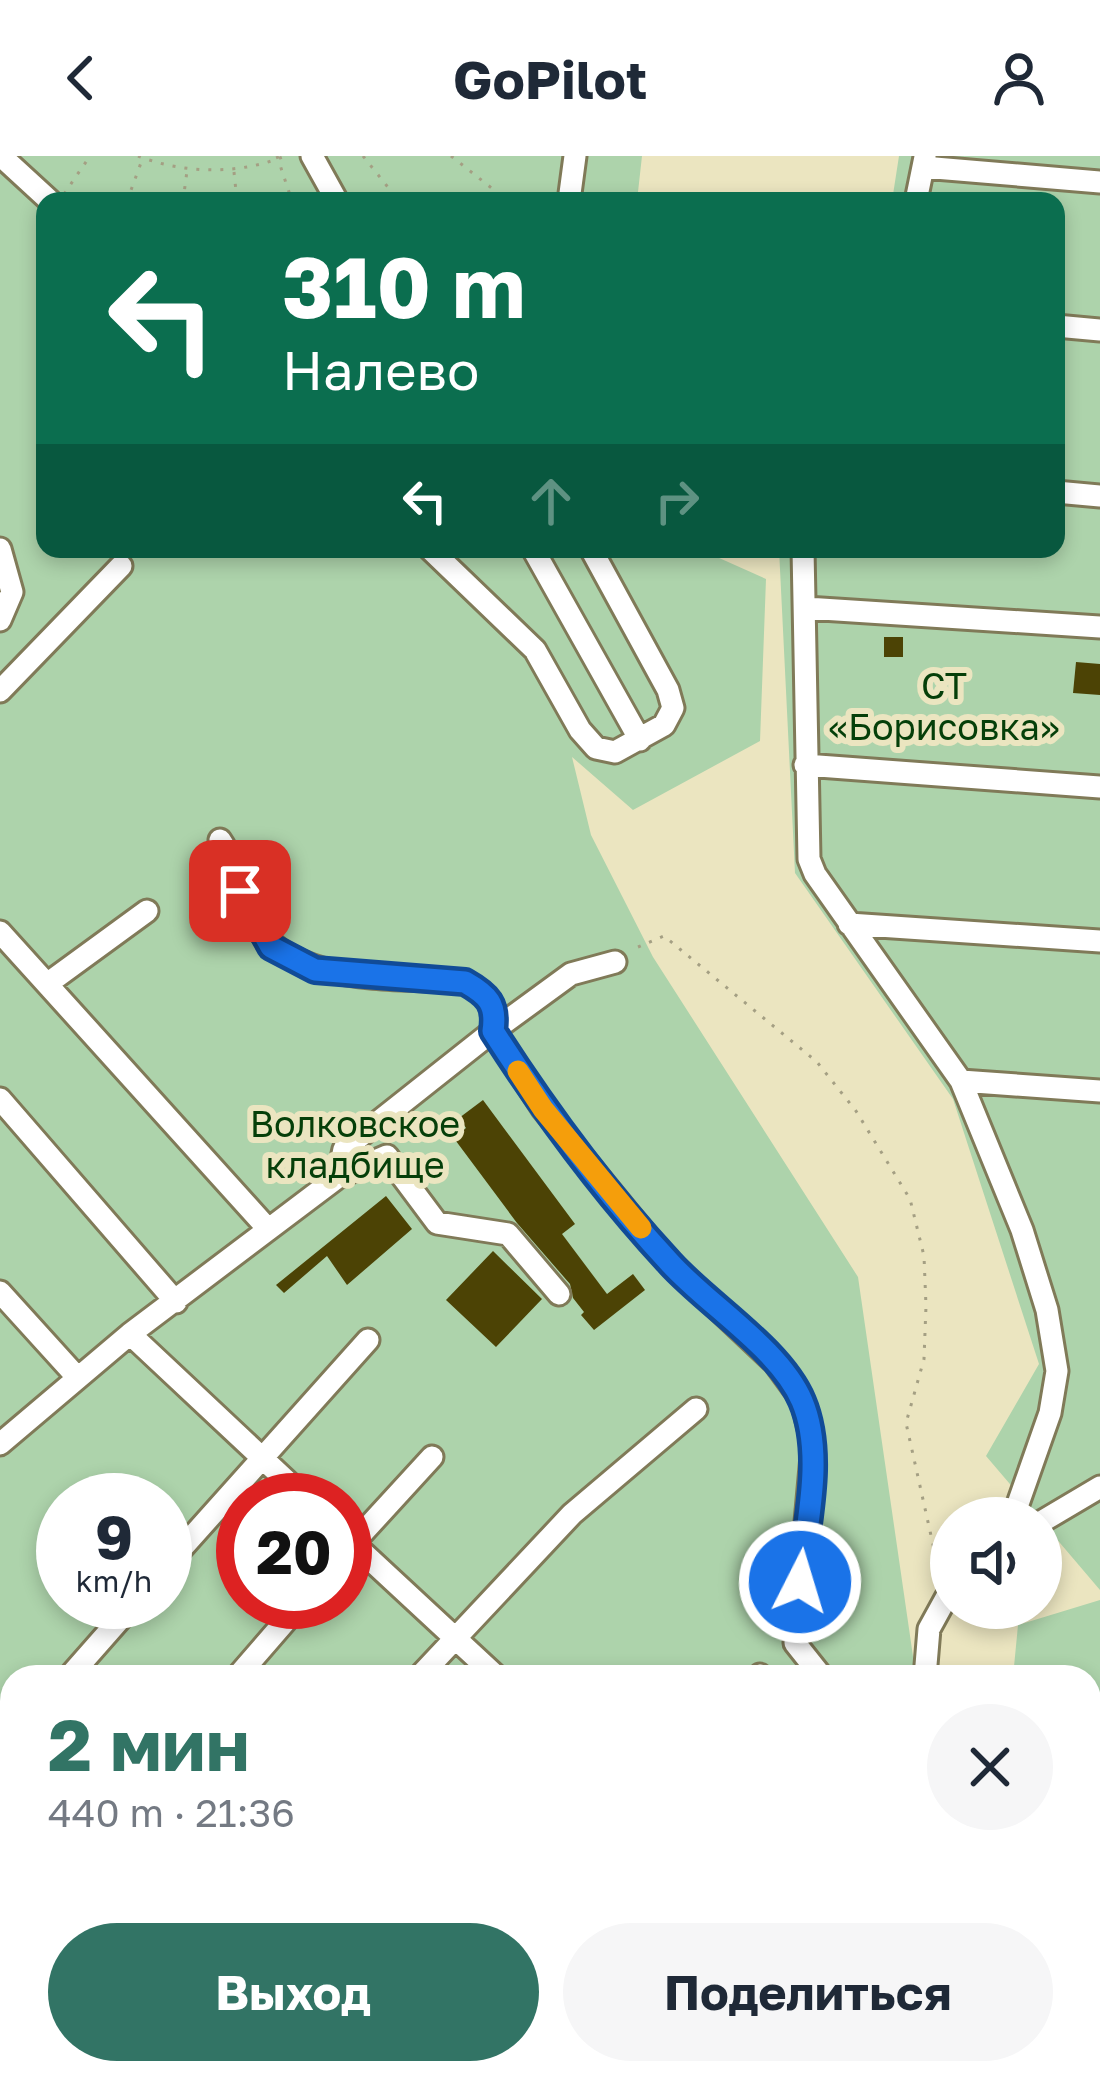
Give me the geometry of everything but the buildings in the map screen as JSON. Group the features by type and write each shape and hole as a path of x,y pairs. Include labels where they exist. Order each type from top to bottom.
{"street":[{"path":"1,156 40,192"},
{"path":"312,156 332,192"},
{"path":"570,192 575,156"},
{"path":"918,192 924,161 1100,182"},
{"path":"1065,327 1100,330"},
{"path":"1065,493 1100,496"},
{"path":"0,550 12,592 0,620"},
{"path":"439,558 535,650 580,730 596,748 614,752 664,725 673,708 668,690 596,558"},
{"path":"538,558 640,740"},
{"path":"803,558 809,859 849,924 961,1081 1022,1230 1047,1310 1057,1371 1050,1413 1020,1497"},
{"path":"0,691 121,566"},
{"path":"806,608 1100,628"},
{"path":"805,765 1100,787"},
{"path":"220,840 234,861 251,918 271,947 315,970 465,982 486,994 496,1011 493,1031 543,1109 670,1264 775,1363 802,1400 813,1445 795,1643 812,1665"},
{"path":"47,984 147,911"},
{"path":"849,924 1100,940"},
{"path":"0,932 268,1228"},
{"path":"338,1178 344,1149 493,1031 571,974 615,962"},
{"path":"961,1081 1100,1091"},
{"path":"0,1099 176,1303"},
{"path":"2,1439 268,1228 338,1178 387,1156 437,1223 508,1234 559,1294"},
{"path":"0,1292 77,1377"},
{"path":"130,1334 278,1473"},
{"path":"192,1537 368,1340"},
{"path":"430,1665 572,1514 696,1409"},
{"path":"372,1519 432,1456"},
{"path":"1062,1510 1100,1487"},
{"path":"372,1565 484,1665"},
{"path":"926,1665 930,1627"},
{"path":"80,1665 111,1629"},
{"path":"247,1665 279,1629"}],"path":[{"path":"65,192 90,156"},
{"path":"130,192 140,157 188,169 234,170 285,156"},
{"path":"363,156 392,192"},
{"path":"451,156 497,192"},
{"path":"278,158 289,192"},
{"path":"185,192 188,169"},
{"path":"234,170 236,192"},
{"path":"638,947 664,936 817,1062 856,1111 910,1199 924,1256 926,1306 924,1359 906,1423 930,1520"}],"green space":[{"name":"Волковское кладбище","path":"0,156 642,156 638,192 36,192 36,558 719,558 766,579 760,741 633,810 572,757 591,835 653,957 858,1277 914,1665 0,1665"},
{"name":"СТ «Борисовка»","path":"899,156 1100,156 1100,1590 1062,1545 1062,1497 1021,1497 986,1456 1039,1364 953,1099 795,873 779,558 1065,558 1065,192 893,192"},
{"path":"1100,1600 1100,1665 1014,1665 1018,1629 1062,1629 1062,1612"}],"slow traffic":[{"path":"518,1071 543,1109 641,1228"}],"route":[{"path":"240,891 271,947 315,970 465,982 486,994 496,1011 493,1031 543,1109 670,1264 775,1363 802,1400 813,1445 800,1582"}]}
